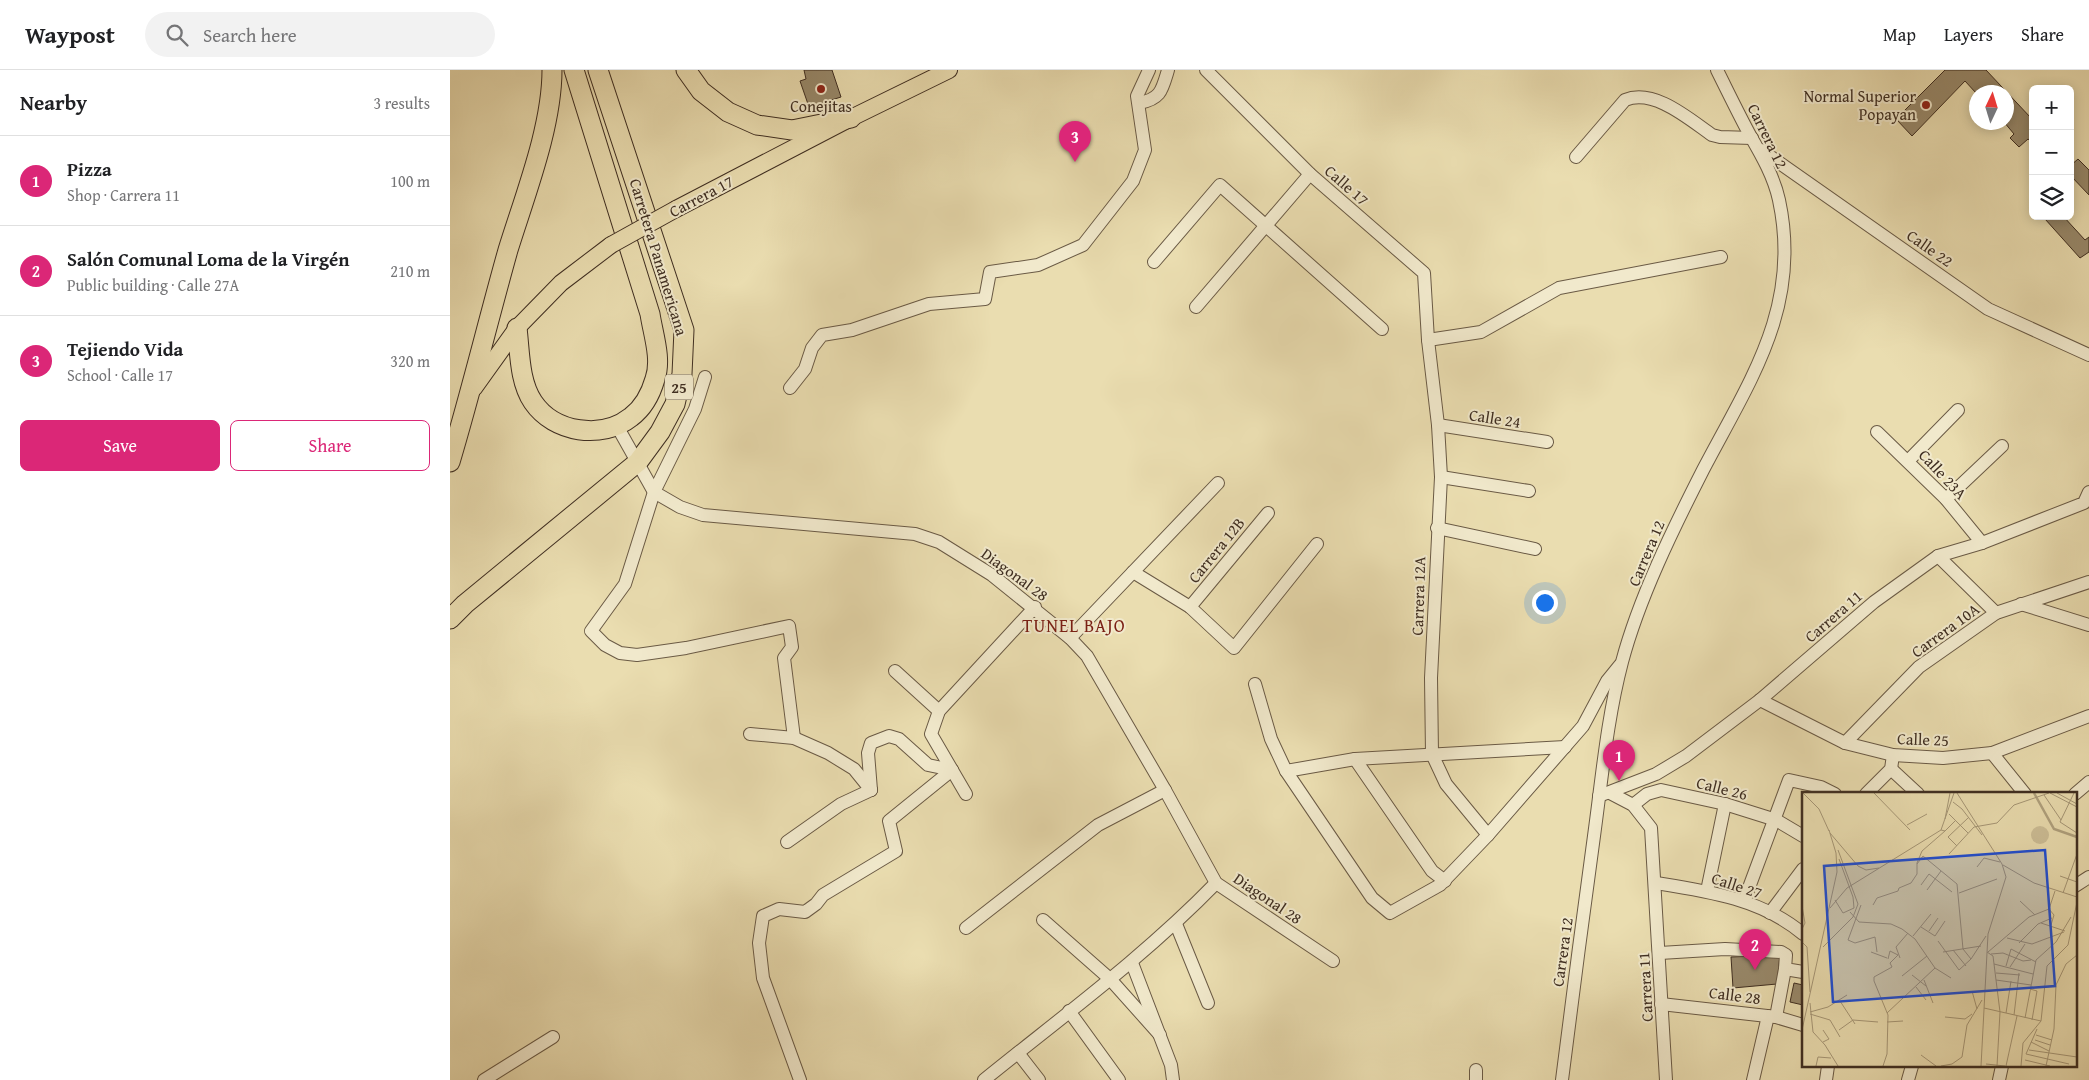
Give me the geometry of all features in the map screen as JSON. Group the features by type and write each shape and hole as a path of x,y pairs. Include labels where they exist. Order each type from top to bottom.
{"highway":[{"path":"450,462 471,393 482,342 546,124 552,70"},
{"path":"517,328 524,383 533,402 548,418 564,427 591,432 617,426 632,416 648,398 656,376 657,355 650,314 574,70"},
{"name":"Carretera Panamericana","path":"450,619 465,604 638,462 660,432 675,404 682,374 684,330 598,70"},
{"path":"686,70 701,91 728,112 758,125 792,130 851,118"}],"main road":[{"name":"Carrera 17","path":"471,393 492,359 517,328 561,283 611,245 851,118 949,70"}],"street":[{"path":"790,388 805,369 812,348 822,336 852,330 929,304 985,299 990,272 1038,265 1083,245 1133,181 1145,150 1137,96 1148,70"},
{"path":"1139,103 1150,101 1162,92 1168,70"},
{"name":"Calle 17","path":"1206,70 1310,174 1424,273 1428,340"},
{"name":"Carrera 12","path":"1562,1080 1605,794 1622,661 1655,571 1685,506 1760,360 1777,314 1784,280 1785,247 1778,198 1761,150 1752,138 1717,70"},
{"path":"1576,157 1625,100 1634,96 1672,108 1712,135 1752,138"},
{"name":"Calle 22","path":"1761,150 1801,176 1988,309 2089,355"},
{"path":"1196,307 1310,174"},
{"path":"1154,262 1220,185 1382,329"},
{"path":"1428,340 1481,332 1559,288 1721,257"},
{"name":"Carrera 12A","path":"1428,340 1438,425 1440,477 1431,678 1432,754 1446,784 1488,835"},
{"path":"705,377 695,410 654,492 624,584 591,631 605,645 620,653 637,654 686,648 789,626 792,647 784,658 794,738"},
{"path":"1908,460 1958,410"},
{"name":"Calle 24","path":"1438,425 1547,442"},
{"path":"617,426 654,492"},
{"name":"Calle 23A","path":"1877,432 1946,498 1982,543"},
{"path":"1946,498 2002,446"},
{"path":"1440,477 1529,491"},
{"path":"1070,638 1218,483"},
{"name":"Diagonal 28","path":"654,492 680,507 703,515 916,534 939,542 992,575 1034,607 1070,638 1087,656 1165,790 1216,883 1333,961"},
{"name":"Carrera 11","path":"1605,794 1656,774 1686,756 1760,700 1874,602 1938,556 1982,543 2087,501"},
{"name":"Carrera 12B","path":"1190,607 1268,513"},
{"path":"1437,528 1535,550"},
{"path":"1133,572 1190,607 1234,648 1317,544"},
{"path":"1938,556 1996,613"},
{"name":"Carrera 10A","path":"1845,744 1920,667 1996,613 2089,582"},
{"path":"2021,604 2089,624"},
{"path":"966,794 931,734 939,711 1034,607"},
{"path":"1255,684 1271,739 1286,771 1372,898 1390,913 1445,881 1488,835 1583,726 1608,681 1622,661"},
{"path":"895,671 939,711"},
{"name":"Calle 25","path":"1760,700 1845,744 1893,754 1943,758 1992,753 2089,716"},
{"path":"750,734 794,738 828,753 854,770 871,790"},
{"path":"871,790 868,753 871,743 889,736 899,739 928,765 952,770"},
{"path":"1286,771 1355,760 1565,747"},
{"path":"1992,753 2023,792"},
{"path":"1868,792 1892,770 1893,754"},
{"path":"1355,760 1432,871 1445,881"},
{"path":"800,1080 763,978 759,943 763,916 779,909 805,912 816,904 823,894 896,850 889,820 952,770"},
{"path":"1892,770 1916,792"},
{"path":"1744,901 1790,780 1821,787 1831,792"},
{"path":"2076,793 2089,782"},
{"path":"787,842 841,804 871,790"},
{"path":"966,928 1098,825 1165,790"},
{"name":"Calle 26","path":"1634,805 1647,794 1662,790 1726,804 1776,820 1802,835"},
{"name":"Carrera 11","path":"1605,794 1634,805 1651,828 1656,883 1666,1080"},
{"path":"1707,891 1726,804"},
{"path":"1770,913 1802,870"},
{"path":"2076,885 2089,877"},
{"path":"984,1080 1068,1011 1132,963 1176,924 1216,883"},
{"name":"Calle 27","path":"1656,883 1707,891 1744,901 1789,922 1802,933"},
{"path":"1043,920 1110,979 1160,1035"},
{"path":"1176,924 1208,1003"},
{"path":"1660,953 1725,949 1781,952 1786,955 1785,969 1753,1080"},
{"path":"1132,963 1171,1065 1173,1080"},
{"path":"1785,969 1802,972"},
{"name":"Calle 28","path":"1661,1004 1772,1016 1802,1025"},
{"path":"1068,1011 1120,1080"},
{"path":"484,1080 499,1077 553,1037"},
{"path":"1018,1052 1039,1080"}],"building":[{"name":"Conejitas","path":"804,70 832,70 841,97 809,107 800,81 806,79"},
{"name":"Normal Superior Popayan","path":"1945,70 1986,70 2000,85 1969,85 1965,81 1912,136 1896,119"},
{"name":"Normal Superior Popayan","path":"2014,100 2029,116 2029,140 2019,147 2010,138 2014,134 2011,130 2014,130"},
{"path":"2078,159 2089,170 2089,195 2074,179 2074,162"},
{"path":"2046,220 2067,220 2085,240 2089,237 2089,252 2080,258"},
{"path":"1780,955 1777,984 1733,988 1731,957"},
{"path":"1794,983 1802,985 1802,1005 1790,1002"}],"place":[{"name":"Conejitas","path":"821,89"},
{"name":"Normal Superior Popayan","path":"1926,105"},
{"name":"Tejiendo Vida","path":"1075,162"},
{"name":"Pizza","path":"1619,781"},
{"name":"Salón Comunal Loma de la Virgén","path":"1755,970"}],"district":[{"name":"TUNEL BAJO","path":"1074,625"}]}
